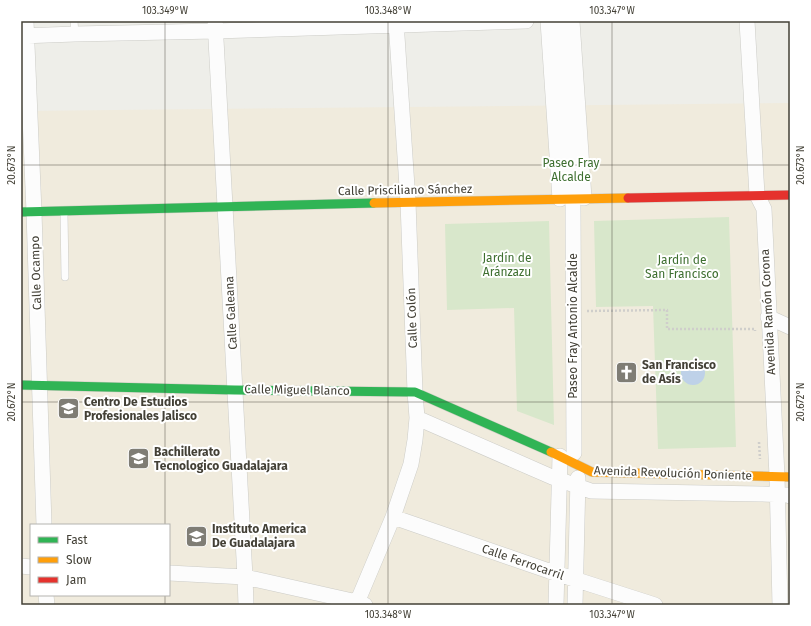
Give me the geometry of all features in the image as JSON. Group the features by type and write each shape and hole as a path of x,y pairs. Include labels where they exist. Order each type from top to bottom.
{"street":[{"path":"24,31 74,27 526,21"},
{"path":"548,21 572,198"},
{"path":"560,21 572,198"},
{"path":"572,21 572,198"},
{"name":"Avenida Ramón Corona","path":"747,21 757,195 764,209 768,317 783,476 784,496 780,605"},
{"name":"Calle Colón","path":"360,604 393,517 411,464 417,418 408,202 396,23"},
{"name":"Calle Galeana","path":"215,26 246,605"},
{"name":"Calle Ocampo","path":"24,31 28,212 39,385 44,524"},
{"name":"Calle Prisciliano Sánchez","path":"28,212 572,198 790,195"},
{"name":"Paseo Fray Antonio Alcalde","path":"571,458 573,311 572,198"},
{"path":"768,317 790,327"},
{"name":"Calle Miguel Blanco","path":"21,385 415,392 571,458"},
{"path":"417,418 560,480"},
{"path":"556,605 560,480 571,458"},
{"path":"571,458 578,486 575,605"},
{"name":"Avenida Revolución Poniente","path":"571,458 592,472 783,476"},
{"name":"Avenida Revolución Poniente","path":"560,480 590,491 784,496"},
{"name":"Calle Ferrocarril","path":"393,517 556,574 655,605"},
{"path":"170,573 245,577 360,604"}],"lane":[{"path":"64,211 65,277"}],"path":[{"path":"573,311 667,310 667,330 755,328 755,336"},
{"path":"759,437 760,476"}],"shaded area":[{"path":"790,103 790,605 21,605 21,111"}],"green space":[{"name":"Jardín de San Francisco","path":"729,217 736,447 658,449 653,306 596,307 594,221"},
{"name":"Jardín de Aránzazu","path":"549,221 554,425 517,411 514,308 447,310 445,224"}],"water":[{"path":"693,361 698,362 704,368 704,378 698,384 693,385 688,384 682,378 681,373 682,368 688,362"}],"traffic: fast":[{"path":"21,212 374,203"},
{"path":"21,385 415,392 551,452"}],"traffic: slow":[{"path":"374,203 628,198"},
{"path":"551,452 592,472 790,477"}],"traffic: jam":[{"path":"628,198 790,195"}],"place":[{"name":"San Francisco de Asís","path":"626,372"},
{"name":"Centro De Estudios Profesionales Jalisco","path":"68,409"},
{"name":"Bachillerato Tecnologico Guadalajara","path":"139,459"},
{"name":"Instituto America De Guadalajara","path":"196,536"}],"park label":[{"name":"Paseo Fray Alcalde","path":"571,170"}]}
